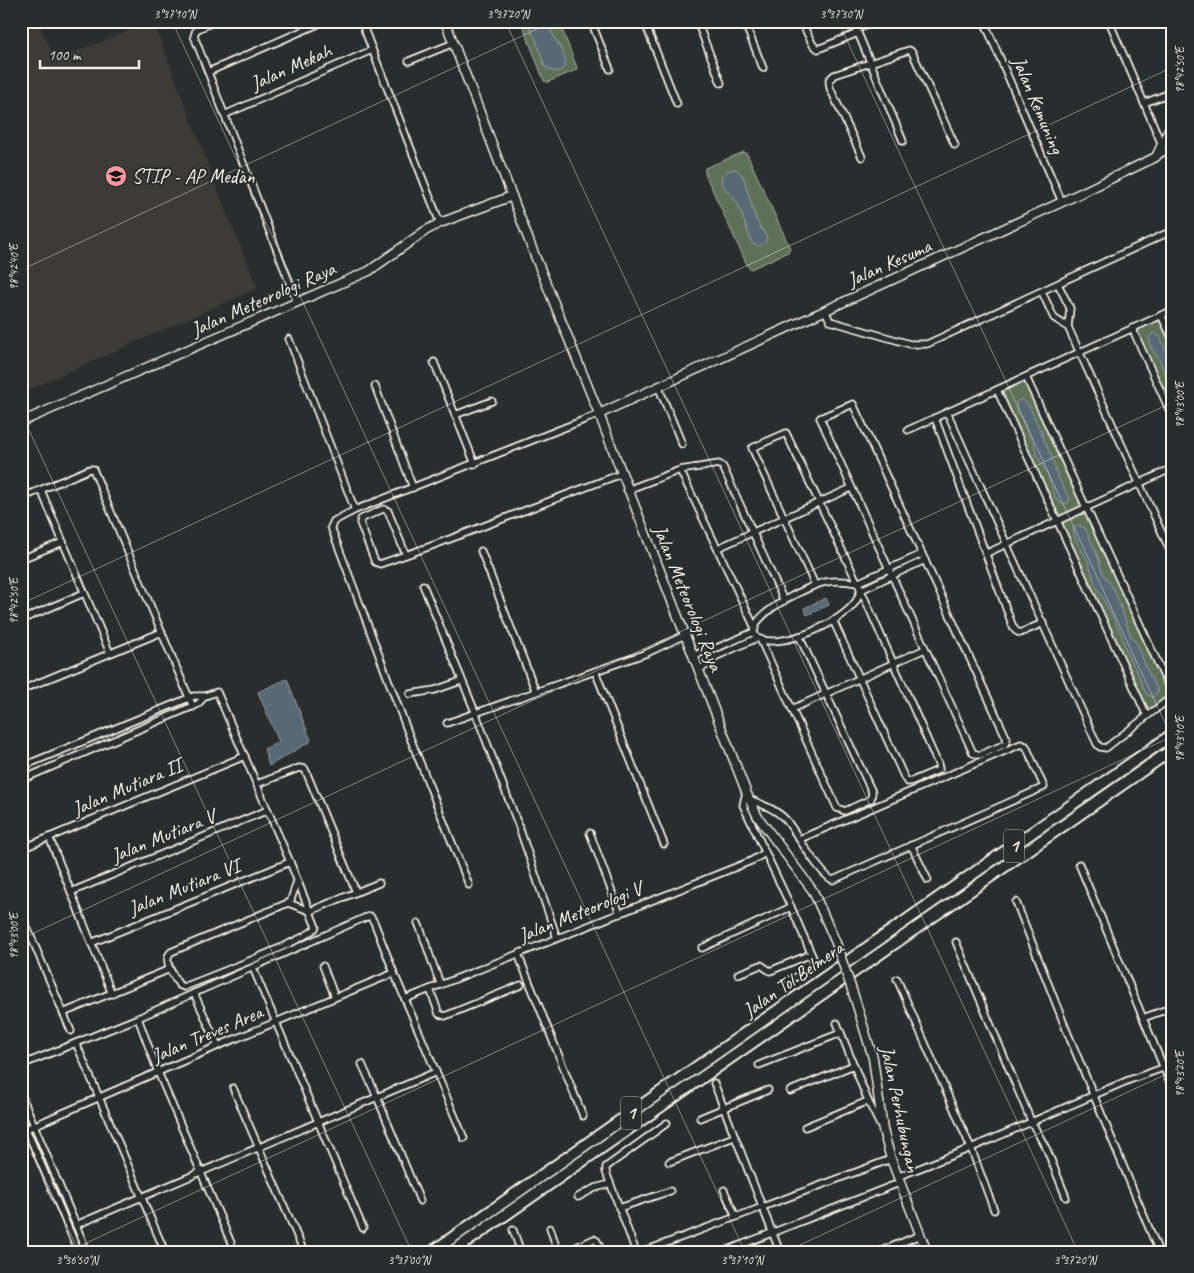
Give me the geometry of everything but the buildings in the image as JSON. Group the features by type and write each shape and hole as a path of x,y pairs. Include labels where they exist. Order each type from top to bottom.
{"highway":[{"name":"Jalan Tol Belmera","path":"432,1252 1173,734"},
{"name":"Jalan Tol Belmera","path":"452,1252 1173,749"}],"main road":[{"name":"Jalan Meteorologi Raya","path":"445,21 747,795 758,817 813,891 836,942 855,999"},
{"path":"1156,157 1173,121"},
{"name":"Jalan Kesuma","path":"599,414 1156,157"},
{"name":"Jalan Meteorologi Raya","path":"21,422 369,271 425,231 440,223 512,196"},
{"name":"Jalan Perhubungan","path":"855,999 873,1058 883,1130 891,1159 927,1252"}],"street":[{"path":"216,21 195,32 195,38 297,302"},
{"path":"208,72 325,21"},
{"path":"361,21 440,223"},
{"path":"591,21 610,70"},
{"path":"644,21 677,104"},
{"path":"697,21 721,83"},
{"path":"744,21 763,68"},
{"path":"801,21 813,45 818,49 859,35 881,21"},
{"path":"853,21 903,141"},
{"name":"Jalan Kemuning","path":"984,21 1062,202"},
{"path":"1109,21 1162,145"},
{"path":"409,61 454,44"},
{"name":"Jalan Mekah","path":"224,115 372,50"},
{"path":"862,158 830,88 829,80 834,75 905,50 912,52 955,145"},
{"path":"1144,103 1173,92"},
{"path":"1156,157 1173,147"},
{"path":"825,310 830,321 896,341 917,345 927,344 1165,234"},
{"path":"1058,284 1070,308 1068,326 1173,557"},
{"path":"1042,292 1054,318 1068,326"},
{"path":"908,430 1173,310"},
{"path":"1161,315 1173,340"},
{"path":"1132,328 1173,418"},
{"path":"289,339 355,510"},
{"path":"434,362 475,464"},
{"path":"946,412 1097,744 1100,747 1106,748 1173,696 1026,377"},
{"path":"374,386 413,488"},
{"path":"658,386 682,444"},
{"path":"997,390 1146,716"},
{"path":"456,415 492,401"},
{"path":"853,404 922,554 1007,739 1005,744 980,755 973,753 820,418 853,404"},
{"path":"469,885 402,718 331,529 334,521 355,510 599,414"},
{"path":"936,418 1013,627 1020,633 1043,623"},
{"path":"816,585 752,448 786,433 861,590 938,764 939,768 936,771 912,781 908,782 905,779 833,620"},
{"path":"627,490 680,470 719,464 723,468 754,532 784,601"},
{"path":"987,553 1173,468"},
{"path":"21,498 93,469 193,707"},
{"path":"680,470 838,808 845,811 871,799 872,792 799,636"},
{"path":"406,555 388,511 384,509 361,519 360,522 376,563 380,564 406,555 621,474"},
{"path":"718,548 851,488"},
{"path":"41,490 110,653"},
{"path":"21,559 62,542"},
{"path":"480,552 536,692"},
{"path":"693,656 707,650 712,650 754,630 767,612 800,591 816,585 838,581 857,583 922,554"},
{"path":"698,669 712,663 715,657 759,640 780,640 816,630 843,614 856,601 861,590 925,560"},
{"path":"423,585 476,714 519,827 557,938"},
{"path":"21,620 84,593"},
{"path":"21,690 162,632"},
{"path":"447,723 647,653 685,635"},
{"path":"792,709 925,648"},
{"path":"712,650 715,657"},
{"path":"596,671 664,844"},
{"path":"410,694 435,690 462,681"},
{"path":"21,780 193,707 205,696 213,692 218,693 298,881 310,911 315,923 315,930 276,949 184,987 179,986 167,959 168,954 171,952 290,903 310,911 379,883"},
{"path":"21,767 194,696 205,696"},
{"path":"789,980 813,965 814,960 792,907 743,805 747,795 781,815 826,876 833,880 1044,787 1026,745 1022,744 800,839"},
{"name":"Jalan Mutiara II","path":"21,849 245,756"},
{"path":"257,784 299,768 305,769 356,892"},
{"name":"Jalan Mutiara V","path":"71,892 268,810"},
{"path":"590,833 620,914"},
{"path":"49,837 112,994"},
{"path":"911,845 928,880"},
{"name":"Jalan Meteorologi V","path":"406,999 751,861 766,853"},
{"name":"Jalan Mutiara VI","path":"91,943 290,862"},
{"path":"1079,864 1156,1049 1162,1068 1171,1082 1173,1090"},
{"path":"290,903 298,881"},
{"path":"1016,902 1066,1029 1159,1252"},
{"path":"702,948 792,907"},
{"path":"21,913 71,1031"},
{"path":"21,1065 138,1018 370,916 464,1138"},
{"path":"418,923 430,953 431,964 441,985"},
{"path":"956,942 1066,1197"},
{"path":"518,954 583,1116"},
{"path":"738,974 761,965 770,971 811,954"},
{"path":"323,966 335,997"},
{"path":"253,968 363,1228"},
{"path":"63,1013 170,969"},
{"name":"Jalan Treves Area","path":"26,1129 394,973"},
{"path":"897,980 971,1148 994,1210"},
{"path":"430,990 439,1014 445,1016 521,985"},
{"path":"194,993 218,1046"},
{"path":"1143,1018 1173,1007"},
{"path":"138,1018 158,1072 202,1171 235,1252"},
{"path":"837,1023 868,1101 883,1130"},
{"path":"759,1065 841,1033"},
{"path":"76,1043 165,1252"},
{"path":"362,1064 420,1201"},
{"path":"790,1091 854,1065"},
{"path":"722,1252 772,1233 1032,1121 1162,1068"},
{"path":"76,1225 436,1072"},
{"path":"714,1083 780,1252"},
{"path":"233,1088 304,1252"},
{"path":"700,1118 768,1090"},
{"path":"21,1094 83,1242 82,1252"},
{"path":"805,1127 868,1101"},
{"path":"21,1117 76,1246 82,1252"},
{"path":"636,1252 605,1170 606,1166 667,1124"},
{"path":"669,1162 734,1137"},
{"path":"36,1153 45,1150"},
{"path":"642,1252 891,1159"},
{"path":"578,1197 595,1188 610,1184"},
{"path":"724,1190 736,1217"},
{"path":"619,1208 670,1191"},
{"path":"550,1228 558,1252"},
{"path":"511,1252 520,1250 513,1230"},
{"path":"879,1252 920,1236"},
{"path":"566,1252 594,1239 597,1241 602,1252"}],"shaded area":[{"name":"STIP - AP Medan","path":"21,21 38,21 55,60 153,21 226,212 258,288 21,393"},
{"path":"21,1142 31,1166 21,1171"}],"green space":[{"path":"521,21 559,21 577,68 576,70 548,82 544,81"},
{"path":"744,152 747,154 790,248 788,252 751,269 748,267 705,174 705,168"},
{"path":"1157,320 1164,327 1171,348 1173,362 1173,410 1138,334 1139,328"},
{"path":"1020,382 1026,385 1079,502 1078,508 1061,515 1057,513 1003,396 1004,390"},
{"path":"1082,514 1087,516 1167,692 1166,696 1151,708 1145,706 1063,527 1064,521"}],"water":[{"path":"526,21 550,21 552,33 564,55 565,65 562,69 555,72 545,67 536,40"},
{"path":"736,169 743,176 756,220 767,237 761,245 757,246 752,243 738,204 722,185 721,178 724,174 729,170"},
{"path":"1153,333 1160,336 1169,361 1173,366 1173,392 1159,359 1151,348 1149,338"},
{"path":"1021,399 1029,405 1051,455 1058,478 1070,499 1066,504 1056,499 1047,473 1037,456 1034,442 1017,411 1016,402"},
{"path":"1079,525 1085,528 1097,554 1103,574 1114,589 1131,636 1138,645 1146,668 1158,691 1153,697 1146,694 1128,656 1121,633 1095,584 1088,561 1075,538 1073,528"},
{"path":"826,598 829,605 807,615 804,608"},
{"path":"287,679 311,741 269,766 264,749 279,742 258,692"}],"place":[{"name":"STIP - AP Medan","path":"116,176"}]}
